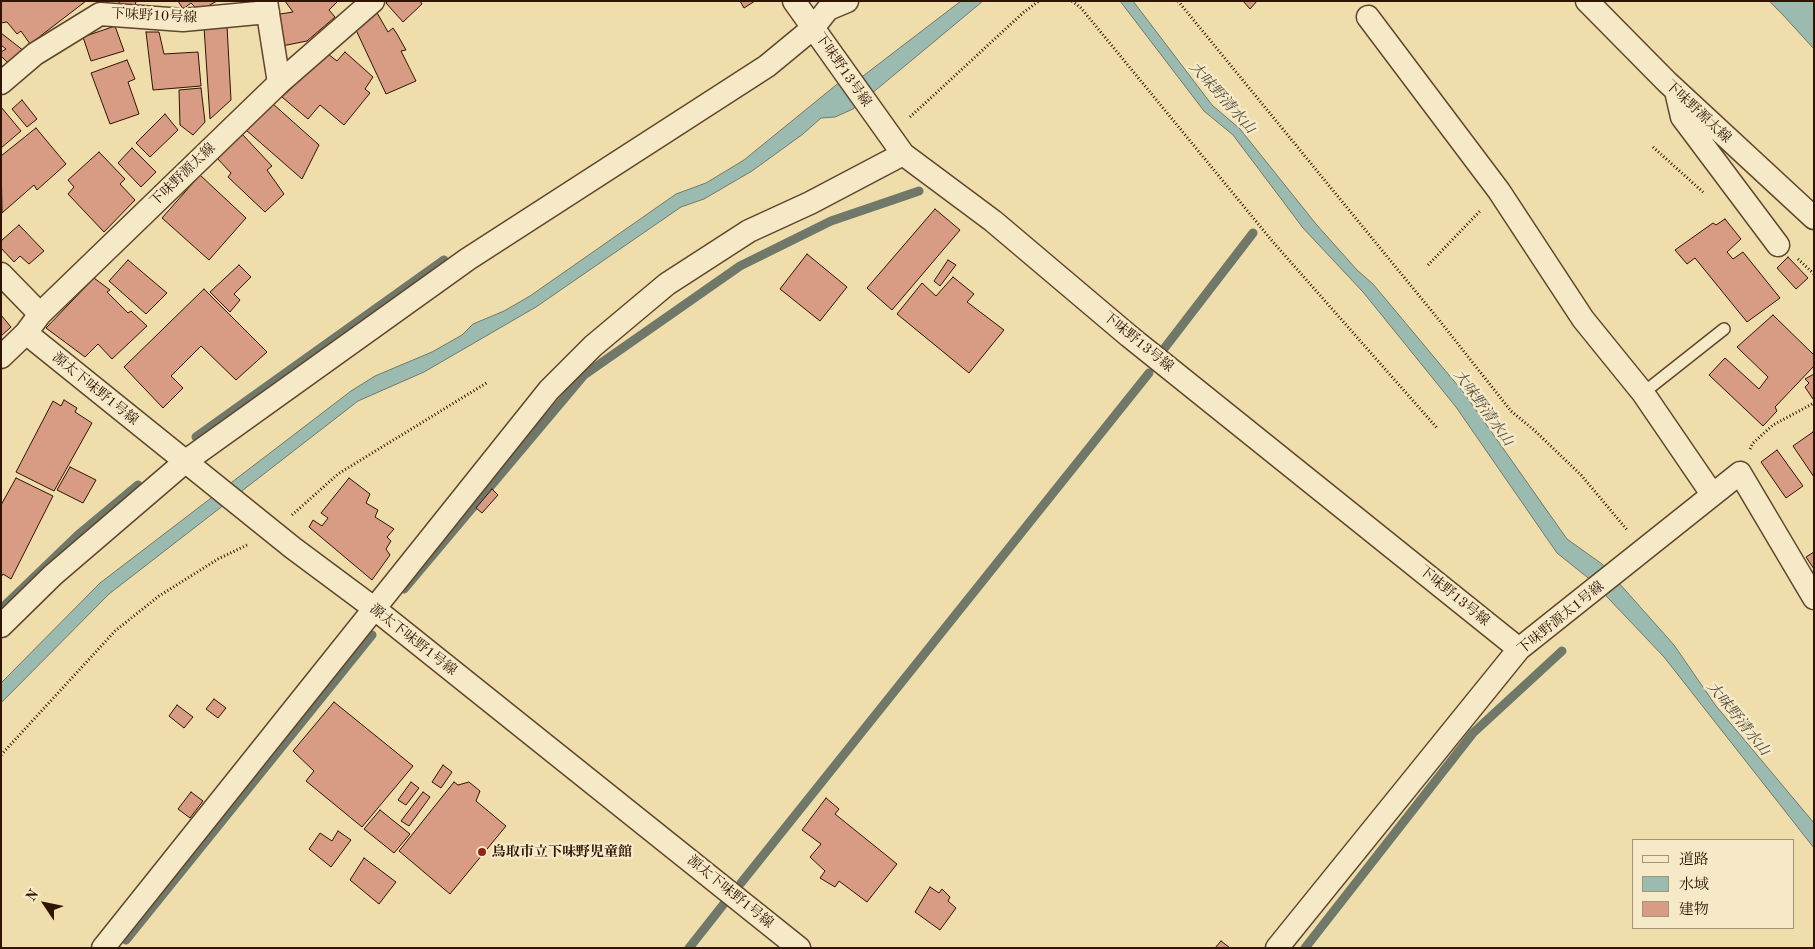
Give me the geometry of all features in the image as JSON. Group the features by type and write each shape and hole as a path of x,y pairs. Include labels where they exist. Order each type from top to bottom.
{"street":[{"name":"下味野源太線","path":"1,356 26,333 40,314 279,83 372,1"},
{"name":"下味野13号線","path":"794,1 903,154 993,221 1129,336 1519,649"},
{"path":"1,626 87,545 186,461 468,259 767,66 813,28 828,9 847,1"},
{"name":"下味野源太線","path":"1587,1 1676,91 1814,218"},
{"path":"267,7 279,83"},
{"name":"下味野10号線","path":"1,83 35,54 108,8 183,20 267,7"},
{"path":"1368,17 1499,191 1583,319 1643,393 1712,494"},
{"path":"1676,91 1682,117 1778,245"},
{"path":"103,948 549,390 592,346 667,284 749,231 810,203 903,154"},
{"path":"1,274 40,314"},
{"name":"源太下味野1号線","path":"26,333 273,532 375,609 799,948"},
{"path":"1740,473 1814,598"},
{"name":"下味野源太1号線","path":"1277,948 1519,649 1588,596 1740,473"}],"lane":[{"path":"1643,393 1724,328"}],"path":[{"path":"890,136 1024,12 1040,1"},
{"path":"1072,1 1081,8 1273,242 1438,429"},
{"path":"1178,1 1440,320 1511,411 1581,475 1617,520 1646,549"},
{"path":"1428,265 1499,191"},
{"path":"1,755 115,630 159,596 218,559 273,532 338,474 488,382"},
{"path":"1740,473 1753,443 1773,425 1814,403"}],"water":[{"path":"961,1 983,1 853,109 835,117 821,118 803,134 752,171 704,199 681,207 536,307 424,372 358,401 109,594 1,703 1,683 100,583 351,391 375,376 432,352 462,335 473,324 504,311 530,296 676,194 706,183 744,160 841,81 863,76"},
{"path":"1120,1 1133,1 1212,105 1240,129 1316,224 1357,270 1373,284 1464,393 1567,539 1602,564 1674,645 1716,706 1814,823 1814,848 1664,657 1592,581 1557,553 1456,407 1363,292 1303,228 1233,135 1204,111"},
{"path":"1769,1 1814,1 1814,49 1783,15"}],"building":[{"path":"1,1 86,1 30,44 21,31 17,34 7,22 1,23"},
{"path":"119,1 136,1 135,7 119,6"},
{"path":"178,1 217,1 199,11 191,3 183,9"},
{"path":"285,1 338,1 329,10 335,17 307,41 282,46 280,14 293,12"},
{"path":"388,1 420,1 422,4 403,22 386,3"},
{"path":"740,1 755,1 744,8"},
{"path":"1243,1 1257,1 1250,9"},
{"path":"376,11 388,32 393,28 397,34 406,50 401,51 416,81 386,94 356,30"},
{"path":"115,26 124,51 91,61 83,37"},
{"path":"227,26 231,100 210,119 204,27"},
{"path":"146,32 159,32 164,54 198,52 201,86 153,90"},
{"path":"1,33 24,51 10,65 1,56 1,52 6,49 1,45"},
{"path":"345,52 373,77 365,89 370,93 344,125 320,105 308,119 282,97 328,54 337,61"},
{"path":"127,60 135,79 128,82 139,114 110,124 91,73"},
{"path":"201,88 205,122 193,135 180,125 179,90"},
{"path":"22,100 37,119 27,127 12,109"},
{"path":"272,103 319,145 302,179 246,130"},
{"path":"1,107 21,131 1,148"},
{"path":"165,114 178,130 150,157 136,143"},
{"path":"36,128 66,164 37,190 34,185 2,213 1,156"},
{"path":"241,133 272,166 267,170 284,194 265,212 228,177 231,173 216,157"},
{"path":"132,148 156,172 141,187 118,163"},
{"path":"99,152 125,179 120,184 135,200 104,232 68,194 74,187 68,180"},
{"path":"200,175 246,218 209,260 162,218"},
{"path":"935,209 960,230 892,310 867,288"},
{"path":"1725,219 1741,239 1727,252 1733,259 1743,252 1780,298 1747,322 1695,258 1687,264 1675,250 1713,223 1716,225"},
{"path":"19,225 44,251 29,264 20,256 14,262 1,248 1,241"},
{"path":"807,254 847,287 820,321 780,289"},
{"path":"1788,257 1808,278 1796,289 1777,268"},
{"path":"128,260 167,293 146,314 109,281"},
{"path":"948,260 956,265 940,286 934,281"},
{"path":"239,265 251,277 234,294 240,300 230,312 210,292"},
{"path":"953,277 974,294 967,302 1004,330 969,373 897,314 922,283 936,296"},
{"path":"94,278 110,290 107,292 128,313 131,311 147,326 112,359 98,344 85,357 46,328"},
{"path":"204,289 267,352 236,380 201,346 171,376 183,388 163,408 124,367"},
{"path":"1,315 11,327 1,336"},
{"path":"1773,315 1814,355 1814,366 1775,407 1777,411 1763,426 1709,375 1725,358 1759,389 1768,377 1737,347"},
{"path":"1814,374 1813,399 1805,387 1809,383 1805,379"},
{"path":"64,400 77,408 75,412 92,423 54,491 16,472 53,401 61,406"},
{"path":"1814,433 1814,477 1793,446"},
{"path":"1777,450 1803,486 1786,498 1761,462"},
{"path":"70,467 96,480 83,503 57,490"},
{"path":"16,478 53,496 11,579 3,574 1,577 1,505"},
{"path":"349,478 370,494 366,503 378,510 375,517 394,529 387,537 391,541 386,549 390,555 372,580 309,527 313,520 322,526 328,518 321,513"},
{"path":"492,489 498,495 482,513 476,508"},
{"path":"1814,552 1814,569 1806,557"},
{"path":"214,699 226,708 218,718 206,709"},
{"path":"334,702 413,766 362,827 306,781 314,771 293,751"},
{"path":"177,705 193,717 184,728 169,716"},
{"path":"443,765 452,772 441,788 432,782"},
{"path":"411,782 419,788 406,805 398,800"},
{"path":"454,782 458,785 469,782 480,791 476,801 506,826 450,894 399,851"},
{"path":"191,792 203,801 190,818 178,809"},
{"path":"423,792 430,797 409,826 401,821"},
{"path":"826,798 839,809 835,814 897,864 867,902 839,881 835,887 820,878 825,871 810,857 821,844 802,830"},
{"path":"380,810 410,834 394,853 364,829"},
{"path":"338,831 351,840 331,867 309,849 320,833 332,841"},
{"path":"364,858 396,882 379,904 350,880"},
{"path":"930,887 939,893 942,889 950,897 948,901 956,908 940,930 915,912"},
{"path":"1221,941 1230,948 1215,948"}],"waterway":[{"path":"404,589 584,375 740,266 831,221 919,191"},
{"path":"1163,350 1253,233"},
{"path":"196,437 444,260"},
{"path":"741,883 1149,373"},
{"path":"1,609 78,535 138,485"},
{"path":"126,940 372,635"},
{"path":"1305,948 1473,733 1562,651"},
{"path":"689,948 723,905"}],"place":[{"name":"鳥取市立下味野児童館","path":"482,852"}],"water label":[{"name":"大味野清水山","path":"1222,98"},
{"name":"大味野清水山","path":"1483,408"},
{"name":"大味野清水山","path":"1738,719"}]}
